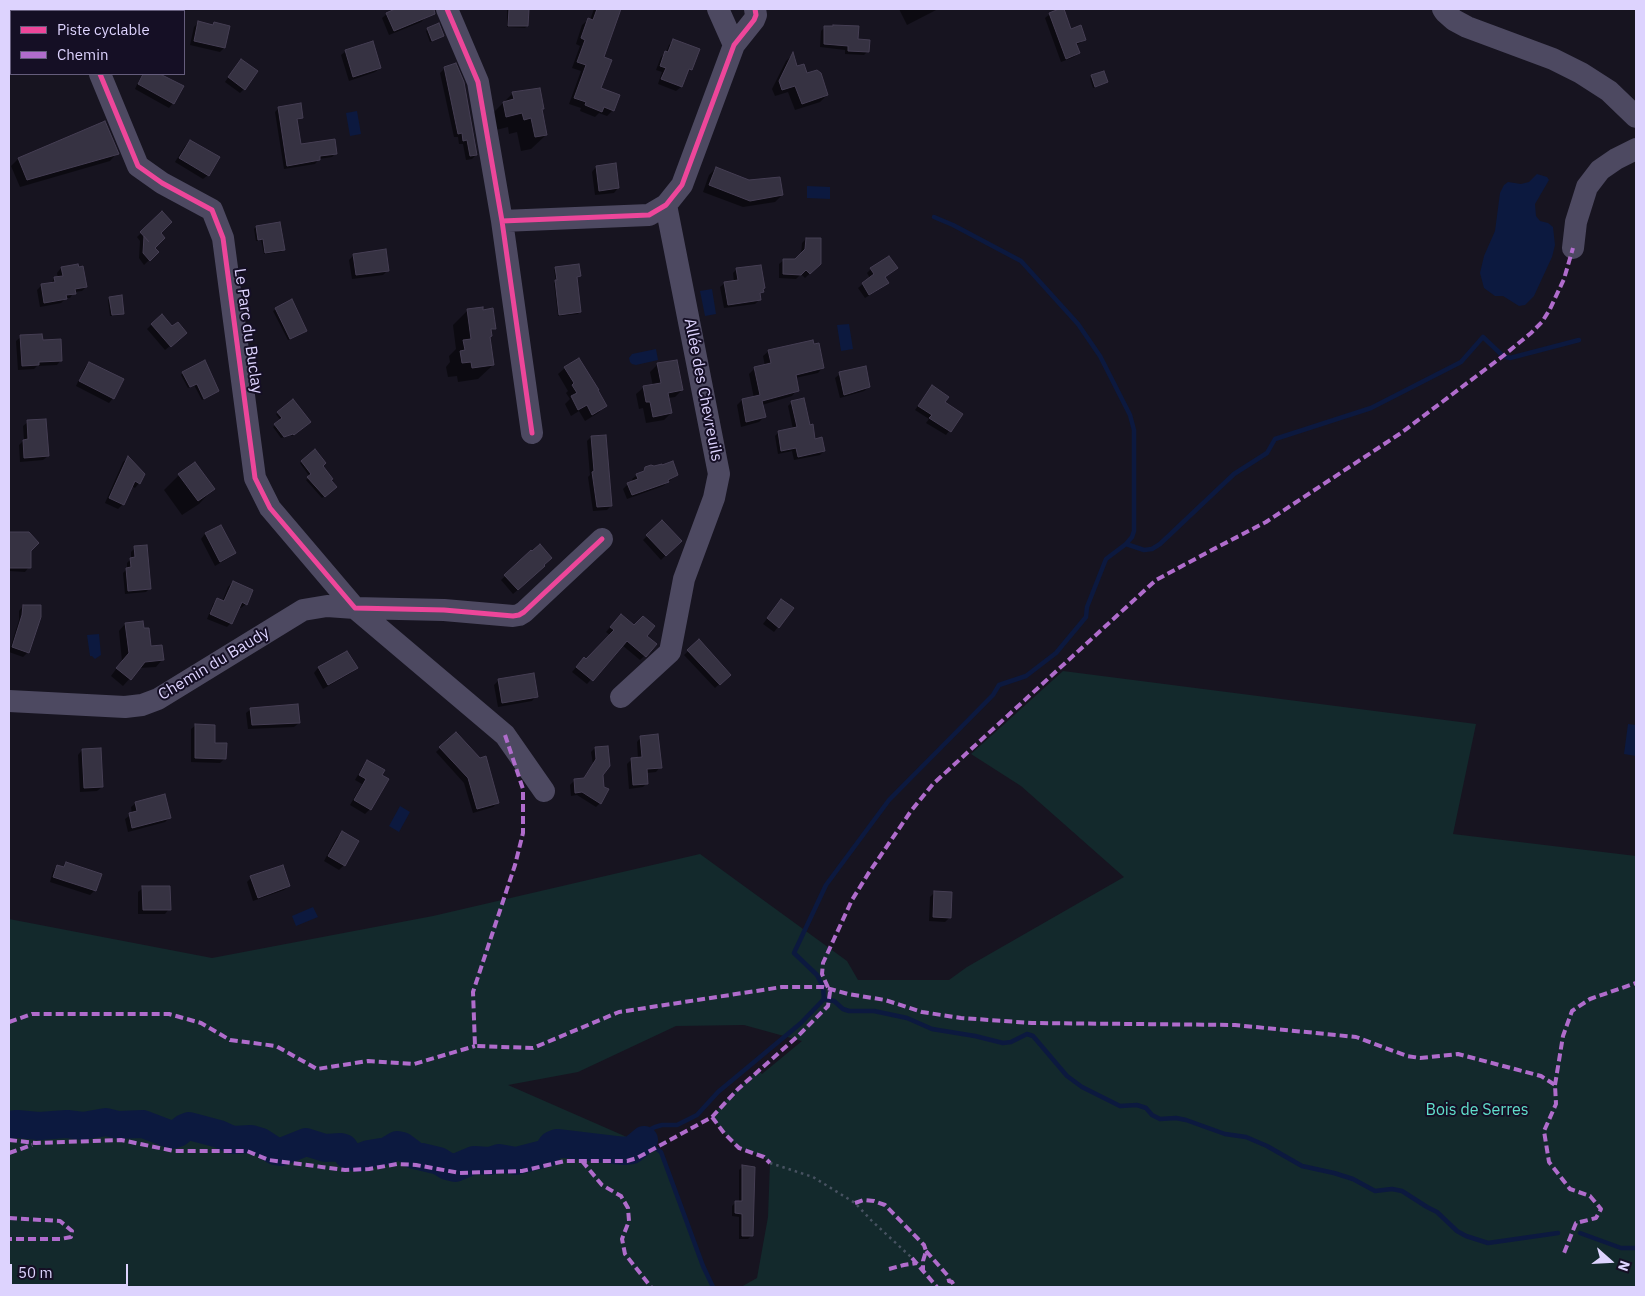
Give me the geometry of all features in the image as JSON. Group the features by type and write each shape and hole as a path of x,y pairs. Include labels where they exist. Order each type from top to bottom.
{"street":[{"path":"446,9 478,82 502,221 532,433"},
{"path":"718,9 734,45"},
{"path":"502,221 649,215 666,205 682,185 734,45 754,20 756,15 755,9"},
{"path":"1443,9 1454,20 1467,27 1553,59 1581,74 1608,91 1631,110 1636,117"},
{"name":"Le Parc du Buclay","path":"100,75 138,166 162,183 212,210 223,238 255,478 270,508 355,608"},
{"path":"1573,248 1576,222 1587,187 1600,170 1636,149"},
{"name":"Allée des Chevreuils","path":"621,697 670,652 684,579 714,498 720,474 666,205"},
{"name":"Chemin du Baudy","path":"9,702 125,707 142,705 158,699 302,610 327,606 519,615 602,539"},
{"path":"355,608 505,735 544,791"}],"path":[{"path":"770,1162 813,1177 855,1203 912,1258"}],"green space":[{"name":"Bois de Serres","path":"1063,671 1476,724 1453,834 1636,856 1636,1287 741,1287 757,1278 768,1217 770,1163 764,1157 739,1148 712,1117 724,1102 758,1070 762,1074 802,1041 744,1025 676,1026 578,1072 508,1085 661,1152 703,1266 713,1287 9,1287 9,919 212,958 433,916 700,854 847,961 858,980 949,980 967,967 1124,877 1021,786 971,754"}],"water":[{"path":"357,111 361,134 350,136 346,113"},
{"path":"1537,174 1547,177 1549,180 1535,204 1536,216 1540,221 1548,223 1553,227 1555,245 1552,257 1534,296 1525,305 1519,306 1503,296 1495,296 1484,288 1480,273 1484,256 1495,231 1500,193 1504,185 1508,182 1521,184 1529,182"},
{"path":"807,186 830,187 830,199 807,198"},
{"path":"712,289 716,314 705,316 700,291"},
{"path":"849,324 853,349 841,351 837,325"},
{"path":"656,349 658,360 636,365 630,362 629,358 632,354"},
{"path":"99,634 101,655 95,659 90,656 87,635"},
{"path":"1628,724 1636,725 1636,756 1624,754"},
{"path":"400,806 410,812 399,832 389,826"},
{"path":"313,907 318,917 296,926 292,916"}],"building":[{"path":"395,9 434,9 435,14 394,31 386,13"},
{"path":"509,9 529,9 528,26 508,26"},
{"path":"597,9 621,9 604,57 612,60 601,88 620,95 614,111 604,107 602,112 585,105 586,102 574,98 586,65 577,62 585,40 581,38 588,18 593,20"},
{"path":"1064,9 1071,29 1081,25 1086,40 1076,43 1080,53 1066,59 1049,13"},
{"path":"198,21 213,25 214,22 230,26 225,48 194,41"},
{"path":"439,23 444,36 432,41 427,28"},
{"path":"824,26 859,26 858,39 870,40 869,52 848,51 848,46 824,44"},
{"path":"673,39 700,49 692,70 689,69 682,87 661,79 666,68 660,66 665,51 668,52"},
{"path":"373,41 381,68 353,77 345,50"},
{"path":"793,52 797,66 804,64 807,73 817,70 821,73 828,95 802,104 795,86 782,90 779,81"},
{"path":"241,59 258,71 245,90 228,77"},
{"path":"456,63 464,82 477,155 470,156 467,140 463,141 462,133 458,134 444,67"},
{"path":"1104,71 1108,82 1095,87 1091,75"},
{"path":"142,75 162,75 184,86 174,104 138,84"},
{"path":"540,88 547,135 535,137 531,118 524,120 522,113 506,117 503,102 514,99 512,92"},
{"path":"301,103 303,118 297,119 301,144 335,139 337,154 320,156 320,160 287,166 278,107"},
{"path":"105,121 119,154 27,180 18,158"},
{"path":"190,140 220,157 209,176 179,158"},
{"path":"616,163 619,188 599,191 596,166"},
{"path":"716,167 749,180 780,177 783,195 750,201 709,185"},
{"path":"162,211 172,222 161,233 165,238 155,248 159,252 150,261 143,253 144,236 140,232"},
{"path":"280,222 285,250 265,253 263,239 258,240 256,226"},
{"path":"806,238 821,238 821,264 810,274 806,270 801,275 783,274 783,259 795,259 805,249"},
{"path":"386,249 389,271 356,275 353,254"},
{"path":"889,256 898,268 885,277 889,283 869,295 862,283 874,274 870,268"},
{"path":"78,264 79,267 83,266 87,287 75,289 76,294 66,295 67,299 44,303 41,284 55,282 54,277 63,276 61,267"},
{"path":"579,264 581,276 577,277 581,312 559,315 555,267"},
{"path":"761,265 765,288 763,289 764,292 760,293 761,300 728,305 724,282 738,280 736,268"},
{"path":"122,295 124,314 112,315 109,297"},
{"path":"292,299 307,331 290,339 275,308"},
{"path":"483,307 483,310 493,308 496,329 491,329 492,336 490,337 494,365 472,368 471,362 462,363 460,351 465,350 463,340 471,339 467,309"},
{"path":"162,314 172,326 178,322 187,333 171,347 151,324"},
{"path":"42,334 43,340 61,339 62,361 39,362 39,365 22,366 20,335"},
{"path":"813,340 814,344 819,343 824,368 796,375 799,391 762,401 766,417 746,422 742,399 760,395 754,367 771,363 768,350"},
{"path":"579,358 607,406 592,415 587,405 578,410 571,396 577,393 572,385 574,383 564,367"},
{"path":"205,360 219,391 204,399 197,384 190,387 182,372"},
{"path":"677,360 683,390 668,393 672,413 653,417 650,402 646,402 643,386 661,383 657,363"},
{"path":"89,362 124,379 114,399 79,381"},
{"path":"866,366 870,387 844,395 839,372"},
{"path":"932,385 949,397 945,402 963,414 951,432 929,418 932,415 918,406"},
{"path":"804,398 810,425 813,424 815,439 822,437 825,451 798,457 796,448 781,451 778,431 797,427 791,401"},
{"path":"293,399 311,422 294,435 284,437 274,424 282,418 277,412"},
{"path":"46,419 49,456 24,458 23,440 28,439 27,420"},
{"path":"606,435 612,506 597,507 592,472 594,471 591,436"},
{"path":"315,449 326,463 323,466 337,487 325,497 307,477 311,474 301,461"},
{"path":"128,456 145,474 140,484 135,481 124,505 109,498"},
{"path":"673,461 678,475 668,480 669,482 632,495 627,483 638,479 636,474 644,471 645,467 662,465"},
{"path":"195,462 215,489 198,501 178,474"},
{"path":"662,520 682,541 666,556 646,535"},
{"path":"221,525 236,553 220,562 205,533"},
{"path":"9,532 29,532 39,543 31,551 31,568 9,568"},
{"path":"540,544 552,558 518,590 504,575"},
{"path":"147,545 151,589 128,591 126,568 131,567 130,558 135,557 134,546"},
{"path":"233,581 253,590 247,605 242,602 232,624 210,614 217,598 224,601"},
{"path":"781,599 794,608 779,628 767,618"},
{"path":"23,605 41,605 41,617 29,653 12,647 22,615"},
{"path":"621,614 634,625 643,616 655,626 647,636 657,644 646,657 627,641 593,681 576,667 584,657 586,659 614,630 610,627"},
{"path":"143,621 144,628 149,628 151,646 162,645 164,660 145,662 131,680 116,668 129,653 125,623"},
{"path":"699,639 731,675 720,685 687,650"},
{"path":"347,651 358,668 328,685 318,667"},
{"path":"534,673 538,697 502,703 498,679"},
{"path":"298,704 300,723 252,725 250,708"},
{"path":"195,724 215,725 215,743 227,743 226,759 195,758"},
{"path":"456,732 480,758 486,756 499,803 477,809 468,778 439,747"},
{"path":"658,734 662,768 647,769 648,784 633,785 631,758 642,757 640,736"},
{"path":"608,746 610,766 603,775 604,787 609,789 601,804 582,792 575,793 574,779 584,778 596,759 595,747"},
{"path":"101,748 103,787 84,788 82,749"},
{"path":"367,760 385,770 382,775 389,779 371,810 354,800 366,779 359,775"},
{"path":"165,794 171,818 132,828 129,813 137,811 135,802"},
{"path":"342,831 359,841 345,866 328,856"},
{"path":"66,862 102,874 96,891 53,877 57,865 64,867"},
{"path":"283,865 290,886 258,898 250,876"},
{"path":"142,886 170,886 171,910 143,910"},
{"path":"934,891 952,892 951,918 933,917"},
{"path":"742,1165 755,1167 753,1236 742,1236 742,1214 735,1213 735,1201 742,1201"}],"waterway":[{"path":"934,217 1021,261 1078,324 1100,356 1130,415 1134,430 1134,531 1126,544"},
{"path":"824,999 823,987 817,975 794,953 826,885 889,800 993,695 999,685 1026,676 1056,653 1086,617 1087,607 1106,559 1126,544 1144,550 1152,549 1160,544 1234,474 1267,453 1275,439 1371,408 1461,362 1483,337 1503,356 1510,358 1579,340"},
{"path":"824,999 834,1001 843,1009 849,1011 874,1011 907,1018 932,1029 1003,1043 1011,1042 1027,1034 1033,1036 1067,1076 1082,1087 1120,1106 1137,1105 1146,1108 1152,1115 1160,1119 1176,1118 1186,1120 1225,1134 1246,1137 1267,1146 1302,1166 1353,1179 1375,1191 1392,1189 1402,1191 1437,1212 1457,1231 1466,1236 1488,1243 1558,1233"},
{"path":"713,1287 703,1266 661,1152 644,1140 651,1129 655,1127 677,1125 697,1115 718,1092 801,1023 824,999"},
{"path":"9,1125 39,1126 67,1124 83,1126 106,1122 118,1125 143,1124 172,1135 189,1126 219,1134 232,1140 251,1139 261,1142 275,1151 281,1152 306,1142 325,1148 341,1147 344,1148 348,1155 358,1158 387,1151 397,1145 402,1146 414,1155 439,1161 455,1168 474,1160 490,1161 499,1158 516,1161 547,1153 552,1145 557,1143 624,1151 632,1150 644,1140"},
{"path":"1580,1233 1621,1248 1636,1248"}],"marked path":[{"path":"9,1140 36,1143 121,1140 174,1151 247,1151 269,1160 345,1170 369,1169 397,1164 416,1165 460,1173 522,1171 565,1161 627,1161 637,1158 712,1117 738,1089 798,1036 828,1006 830,992 822,974 823,963 852,900 911,811 933,784 1156,580 1266,522 1401,433 1531,333 1542,322 1550,309 1564,279 1573,248"},
{"path":"505,735 523,789 523,833 515,865 473,992 475,1046 533,1048 619,1012 782,987 823,987 848,994 885,1000 922,1012 961,1018 1032,1023 1235,1025 1356,1037 1407,1056 1420,1058 1458,1054 1541,1076 1555,1085 1556,1104 1544,1131 1549,1162 1570,1189 1590,1196 1601,1209 1596,1218 1576,1223 1564,1253"},
{"path":"1555,1085 1563,1036 1572,1011 1590,999 1636,983"},
{"path":"9,1022 32,1014 169,1014 201,1023 230,1040 276,1046 317,1069 368,1061 414,1064 475,1046"},
{"path":"712,1117 739,1148 764,1157 770,1163"},
{"path":"9,1153 32,1145"},
{"path":"582,1161 602,1185 621,1196 628,1208 629,1221 622,1239 625,1254 651,1287"},
{"path":"855,1203 864,1200 885,1205 924,1245 926,1251 923,1270"},
{"path":"9,1218 60,1221 72,1231 71,1237 61,1239 9,1239"},
{"path":"926,1251 955,1287"},
{"path":"912,1258 937,1287"},
{"path":"889,1269 917,1263"}],"cycle path":[{"path":"447,9 478,82 502,221 532,433"},
{"path":"502,221 649,215 666,205 682,185 734,45 754,20 756,15 755,9"},
{"path":"100,75 138,166 162,183 212,210 223,238 255,478 270,508 355,608 444,610 519,615 602,539"}]}
